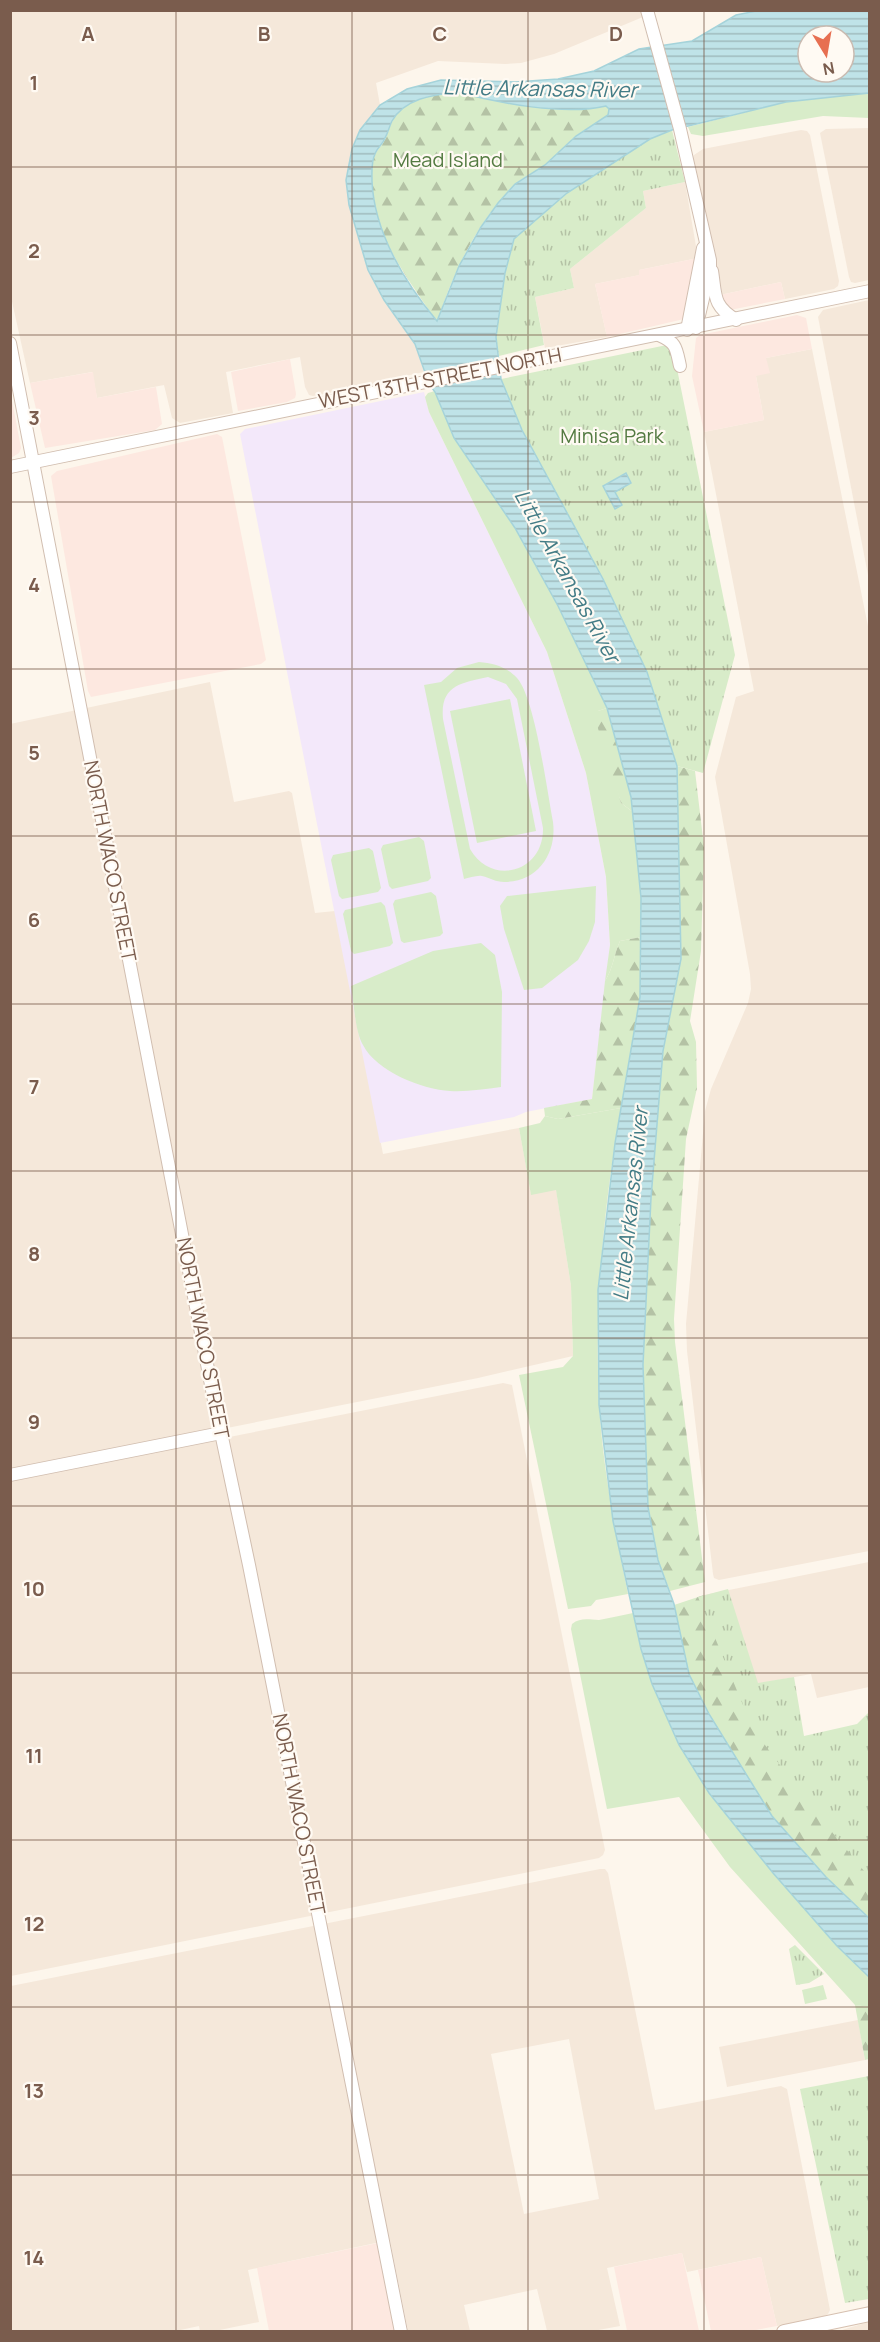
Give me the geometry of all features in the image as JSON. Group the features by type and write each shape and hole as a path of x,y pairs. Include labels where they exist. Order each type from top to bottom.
{"main road":[{"path":"784,2331 870,2314"}],"street":[{"path":"647,10 680,129 710,260 716,298 719,307 736,320"},
{"path":"691,329 704,237"},
{"path":"691,329 710,269 710,260"},
{"name":"WEST 13TH STREET NORTH","path":"10,467 870,291"},
{"path":"659,335 670,339 675,345 680,366"},
{"name":"NORTH WACO STREET","path":"10,343 221,1433 400,2331"},
{"path":"10,1475 221,1433"}],"shaded area":[{"path":"641,10 643,17 554,54 521,63 505,64 438,61 376,83 380,105 360,130 352,149 346,180 402,324 415,344 424,372 405,376 402,379 313,396 309,395 305,387 300,357 226,372 233,413 180,423 172,418 164,385 97,398 92,372 30,383 11,297 10,11"},
{"path":"869,128 869,280 855,283 851,282 849,277 820,133 826,129"},
{"path":"801,130 807,131 810,135 839,281 838,286 834,289 785,299 781,282 720,295 694,155 703,149"},
{"path":"685,182 698,258 639,270 640,275 595,284 607,337 545,348 535,297 574,288 570,269 646,208 643,191"},
{"path":"698,258 684,319 607,337 595,284 639,275 639,270"},
{"path":"781,282 785,299 730,310 720,295"},
{"path":"870,300 869,580 818,317 823,310"},
{"path":"797,315 806,318 812,349 766,358 770,373 756,376 764,420 704,432 692,376 696,338 700,335"},
{"path":"812,349 870,636 869,1551 719,1580 714,1578 713,1574 687,1351 686,1324 705,1111 711,1089 748,1003 751,989 715,777 736,697 754,691 704,432 764,420 756,376 766,358"},
{"path":"290,359 295,398 287,402 238,411 231,372"},
{"path":"93,372 97,398 156,387 162,424 155,430 45,448 30,383"},
{"path":"10,390 21,448 19,453 11,458"},
{"path":"424,392 429,412 547,652 586,773 606,877 610,945 592,1099 380,1143 240,434 245,429"},
{"path":"217,434 222,437 266,660 261,664 91,697 88,691 51,476 57,471"},
{"path":"210,682 234,802 289,791 292,793 315,913 335,911 337,915 383,1154 519,1128 531,1194 556,1189 571,1286 573,1356 478,1378 11,1471 10,724"},
{"path":"503,1383 512,1385 605,1850 603,1855 599,1858 11,1976 11,1480"},
{"path":"869,1562 869,1687 817,1698 811,1674 741,1687 716,1636 704,1595"},
{"path":"605,1869 608,1873 655,2110 781,2086 787,2089 830,2310 823,2317 777,2326 761,2257 687,2272 682,2253 607,2268 620,2326 593,2331 547,2331 537,2289 464,2305 470,2331 408,2331 390,2240 248,2270 259,2322 210,2332 200,2331 199,2326 171,2332 11,2332 11,1986","holes":["569,2039 599,2199 524,2214 491,2054"]},
{"path":"858,2020 865,2060 727,2087 719,2047"},
{"path":"378,2243 396,2331 269,2331 257,2268"},
{"path":"682,2253 699,2331 627,2331 614,2267"},
{"path":"761,2257 777,2326 750,2331 711,2331 698,2270"},
{"path":"869,2322 869,2331 840,2331 845,2329"}],"green space":[{"name":"Mead Island","path":"457,92 532,107 571,110 606,106 610,110 608,115 568,142 539,169 516,183 500,201 477,233 458,267 437,322 399,265 388,244 372,201 371,179 374,157 398,113 421,99"},
{"path":"869,93 869,118 823,116 703,136 691,134 688,127 786,102"},
{"path":"672,130 685,182 643,191 646,208 570,269 574,288 535,297 544,345 499,356 496,337 505,273 514,239 567,193 650,139"},
{"name":"Minisa Park","path":"667,345 673,349 735,655 703,773 677,766 647,672 603,579 522,430 501,379"},
{"path":"435,391 454,438 515,528 558,606 607,708 598,711 621,803 633,812 641,898 641,937 620,941 605,981 610,945 606,877 586,773 547,652 429,412 425,397 428,393"},
{"path":"479,662 504,668 513,674 523,689 535,724 553,822 552,844 543,864 527,877 516,881 501,882 480,876 464,879 424,685 441,682 457,668","holes":["488,677 506,684 517,699 543,828 541,843 535,855 526,864 503,871 491,868 479,861 470,849 443,719 443,708 449,692 461,684"]},
{"path":"510,699 536,831 477,843 450,711"},
{"path":"607,708 633,812 621,803 596,722 598,711"},
{"path":"677,766 695,771 704,847 701,951 690,1021 696,1042 697,1088 686,1139 674,1319 705,1582 670,1591 658,1560 648,1507 643,1365 651,1198 663,1051 681,959"},
{"path":"419,837 424,841 431,878 428,881 392,889 389,886 381,849 383,845"},
{"path":"369,848 373,851 381,888 378,892 342,899 339,896 331,860 333,855"},
{"path":"596,886 595,922 589,941 578,960 542,988 524,990 504,929 500,906 507,896"},
{"path":"431,892 436,896 443,933 440,936 404,943 401,941 393,904 395,900"},
{"path":"381,902 385,906 393,943 390,946 354,954 351,951 343,914 345,910"},
{"path":"641,937 640,997 621,1108 558,1119 545,1116 544,1108 592,1099 605,981 620,941"},
{"path":"481,943 495,955 502,992 501,1087 463,1091 439,1090 414,1083 378,1063 360,1039 351,986 433,951"},
{"path":"621,1108 605,1218 599,1292 598,1367 599,1404 607,1476 628,1594 596,1600 591,1606 568,1609 519,1375 563,1367 573,1356 571,1286 556,1190 531,1195 519,1128 540,1123 545,1116 558,1119"},
{"path":"728,1589 758,1683 794,1677 804,1736 857,1724 869,1712 869,1877 809,1804 753,1729 698,1597"},
{"path":"704,1595 716,1636 869,1867 869,1918 826,1877 772,1816 709,1714 689,1674 674,1605"},
{"path":"633,1613 641,1649 710,1794 773,1873 837,1946 869,1977 869,2007 855,2005 730,1867 679,1797 607,1809 571,1629 572,1624 579,1620 599,1620"},
{"path":"795,1945 824,1974 809,1983 796,1985 789,1949"},
{"path":"823,1985 827,1999 805,2004 802,1990"},
{"path":"855,2005 869,2007 869,2059 865,2060"},
{"path":"869,2076 869,2299 845,2303 800,2089"}],"water":[{"name":"Little Arkansas River","path":"756,11 869,11 869,93 786,102 672,130 650,139 567,193 514,239 505,273 496,337 501,379 522,430 603,579 647,672 677,766 681,959 663,1051 651,1198 643,1365 648,1507 658,1560 674,1604 689,1674 709,1714 772,1816 826,1877 869,1918 869,1977 837,1946 773,1873 709,1793 679,1745 652,1684 641,1649 613,1521 599,1405 598,1290 615,1143 640,997 641,898 631,797 607,708 558,606 515,528 454,438 435,392 429,384 415,344 384,300 368,270 349,205 346,180 352,149 360,130 380,105 407,89 441,80 515,82 558,79 594,71 639,49 692,41 736,15","holes":["457,92 552,109 590,109 606,106 609,109 608,115 576,136 545,165 515,184 498,203 481,227 459,266 437,321 403,273 385,238 374,200 372,164 392,121 404,107 420,99"]},
{"path":"626,473 631,483 615,492 622,505 615,509 603,486"}]}
